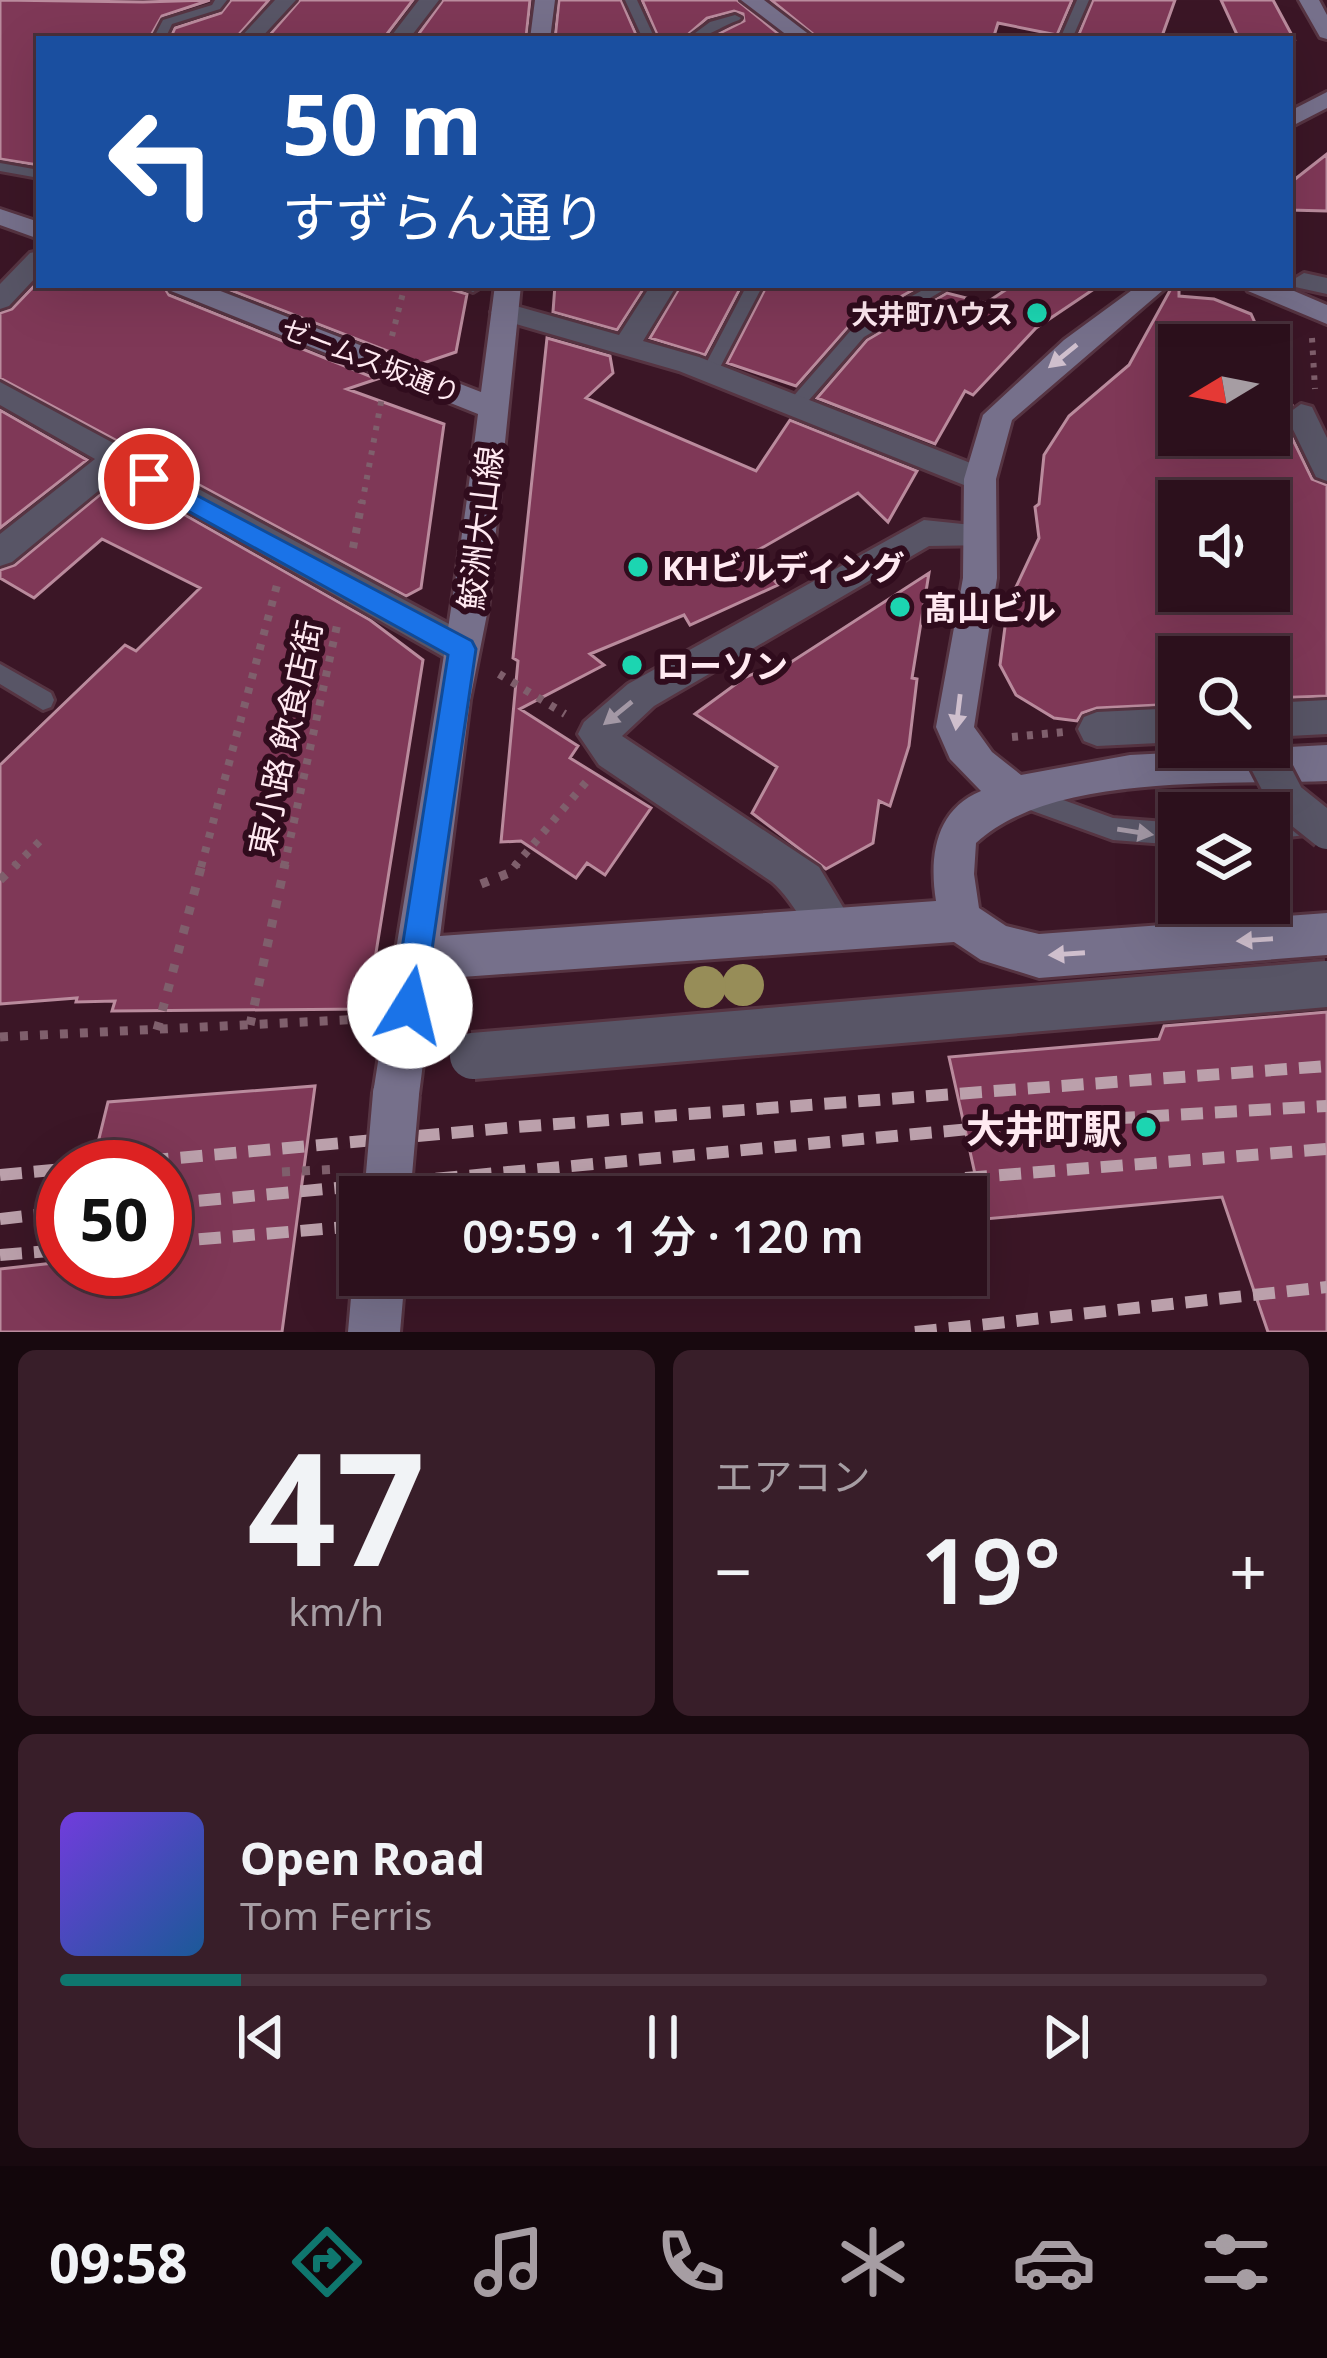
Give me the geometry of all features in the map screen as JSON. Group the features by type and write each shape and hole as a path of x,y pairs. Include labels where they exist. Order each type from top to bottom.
{"street":[{"path":"252,36 286,0"},
{"path":"400,36 429,0"},
{"path":"540,36 545,0"},
{"path":"751,0 802,36"},
{"path":"1309,0 1327,33"},
{"path":"1293,118 1327,99"},
{"path":"0,216 36,229"},
{"path":"0,300 36,262"},
{"name":"ゼームス坂通り","path":"188,288 495,409"},
{"path":"628,344 662,288"},
{"path":"1013,793 970,756 957,740 955,727 980,578 980,479 998,415 1009,401 1152,288"},
{"path":"1262,288 1319,322"},
{"path":"507,298 797,403 980,479"},
{"name":"鮫洲大山線","path":"389,1176 396,1094 462,649 507,298"},
{"path":"0,392 285,555 462,649"},
{"path":"1311,408 1327,469"},
{"path":"0,553 116,460"},
{"path":"835,929 804,882 787,868 604,744 641,694 924,533 980,536"},
{"path":"1290,719 1327,717"},
{"path":"1096,729 1158,726"},
{"path":"960,920 952,854 958,835 980,810 1013,793 1135,774 1327,763"},
{"path":"1271,768 1287,799 1327,828"},
{"path":"417,959 960,920 996,945 1039,956 1327,934"},
{"path":"473,1056 1146,1011 1327,984"},
{"path":"374,1332 378,1296"}],"lane":[{"path":"160,36 167,22 216,7 221,0"},
{"path":"631,0 648,36"},
{"path":"1067,36 1083,0"},
{"path":"697,36 714,24 735,18"},
{"path":"0,166 36,172"},
{"path":"709,373 753,288"},
{"path":"797,403 858,333 939,288"},
{"path":"0,673 43,700"},
{"path":"1013,793 1113,829 1158,832"},
{"path":"1290,829 1327,828"}],"path":[{"path":"385,347 404,288"},
{"path":"1311,408 1319,322"},
{"name":"東小路 飲食店街","path":"250,1025 383,390"},
{"name":"東小路 飲食店街","path":"157,1030 285,555"},
{"path":"481,884 508,873 604,744 500,674"},
{"path":"0,880 42,838"},
{"path":"0,1037 384,1018"},
{"path":"282,1172 340,1169"}],"building":[{"path":"0,0 210,0 162,16 151,36 36,36 36,165 0,159"},
{"path":"231,0 269,0 238,36 171,36 175,28 221,13"},
{"path":"300,0 413,0 383,36 269,36"},
{"path":"443,0 530,0 526,36 417,36"},
{"path":"559,0 621,0 637,36 555,36"},
{"path":"642,0 737,0 781,36 714,36 744,21 743,14 734,11 707,18 686,36 658,36"},
{"path":"771,0 1072,0 1057,35 998,23 994,36 815,36"},
{"path":"1093,0 1175,0 1162,36 1078,36"},
{"path":"1221,0 1273,0 1292,36 1238,36"},
{"path":"1327,154 1327,211 1293,210 1293,181"},
{"path":"35,285 165,288 169,295 377,379 347,389 444,424 421,588 406,596 0,378 0,313 12,309"},
{"path":"225,288 446,288 467,294 456,352 421,364"},
{"path":"555,288 644,288 617,330 553,312"},
{"path":"679,288 740,288 705,355 650,338"},
{"path":"765,288 916,288 850,325 796,386 727,363"},
{"path":"1008,288 1096,288 1036,328 973,395 965,391 935,444 817,398 867,340 947,293 986,303"},
{"path":"1171,288 1179,288 1179,296 1214,299 1251,314 1256,324 1158,324 1158,456 1290,456 1290,434 1312,479 1327,485 1327,696 1290,697 1290,636 1158,636 1158,705 1097,708 1082,713 1077,721 1054,718 1016,695 1000,665 1008,604 1039,538 1035,507 1044,455 1069,416 1129,365"},
{"path":"547,338 610,356 613,373 586,398 756,471 790,420 917,471 888,522 858,493 753,553 778,585 690,625 684,615 590,654 604,665 520,709 578,746 570,758 651,808 605,875 587,863 576,878 521,841 501,842 518,661 513,658"},
{"path":"0,410 87,460 0,528"},
{"path":"120,478 370,620 423,660 367,1009 112,1011 115,1001 76,1002 77,998 0,1004 0,765 125,645 136,651 200,588 102,539 34,598 0,578 0,570 15,565"},
{"path":"929,573 912,678 917,679 909,746 890,806 879,801 873,843 826,869 752,813 777,767 695,714 744,678 760,671 768,677"},
{"name":"大井町駅","path":"1327,1012 1327,1332 1268,1332 1222,1197 987,1219 987,1176 975,1176 949,1057 1159,1039 1164,1026"},
{"path":"315,1086 282,1332 0,1332 0,1269 36,1265 36,1296 192,1296 192,1140 99,1140 108,1102"}],"railway":[{"path":"192,1157 517,1127 1327,1066"},
{"path":"192,1201 1034,1123 1327,1106"},
{"path":"987,1176 1327,1149"},
{"path":"0,1175 36,1172"},
{"path":"0,1219 36,1215"},
{"path":"192,1240 339,1228"},
{"path":"0,1255 36,1252"},
{"path":"915,1332 1327,1287"}],"place":[{"name":"大井町ハウス","path":"1037,313"},
{"name":"KHビルディング","path":"638,567"},
{"name":"髙山ビル","path":"900,607"},
{"name":"ローソン","path":"632,665"},
{"name":"大井町駅","path":"1146,1127"}],"route":[{"path":"149,479 462,649 410,1006"}]}
